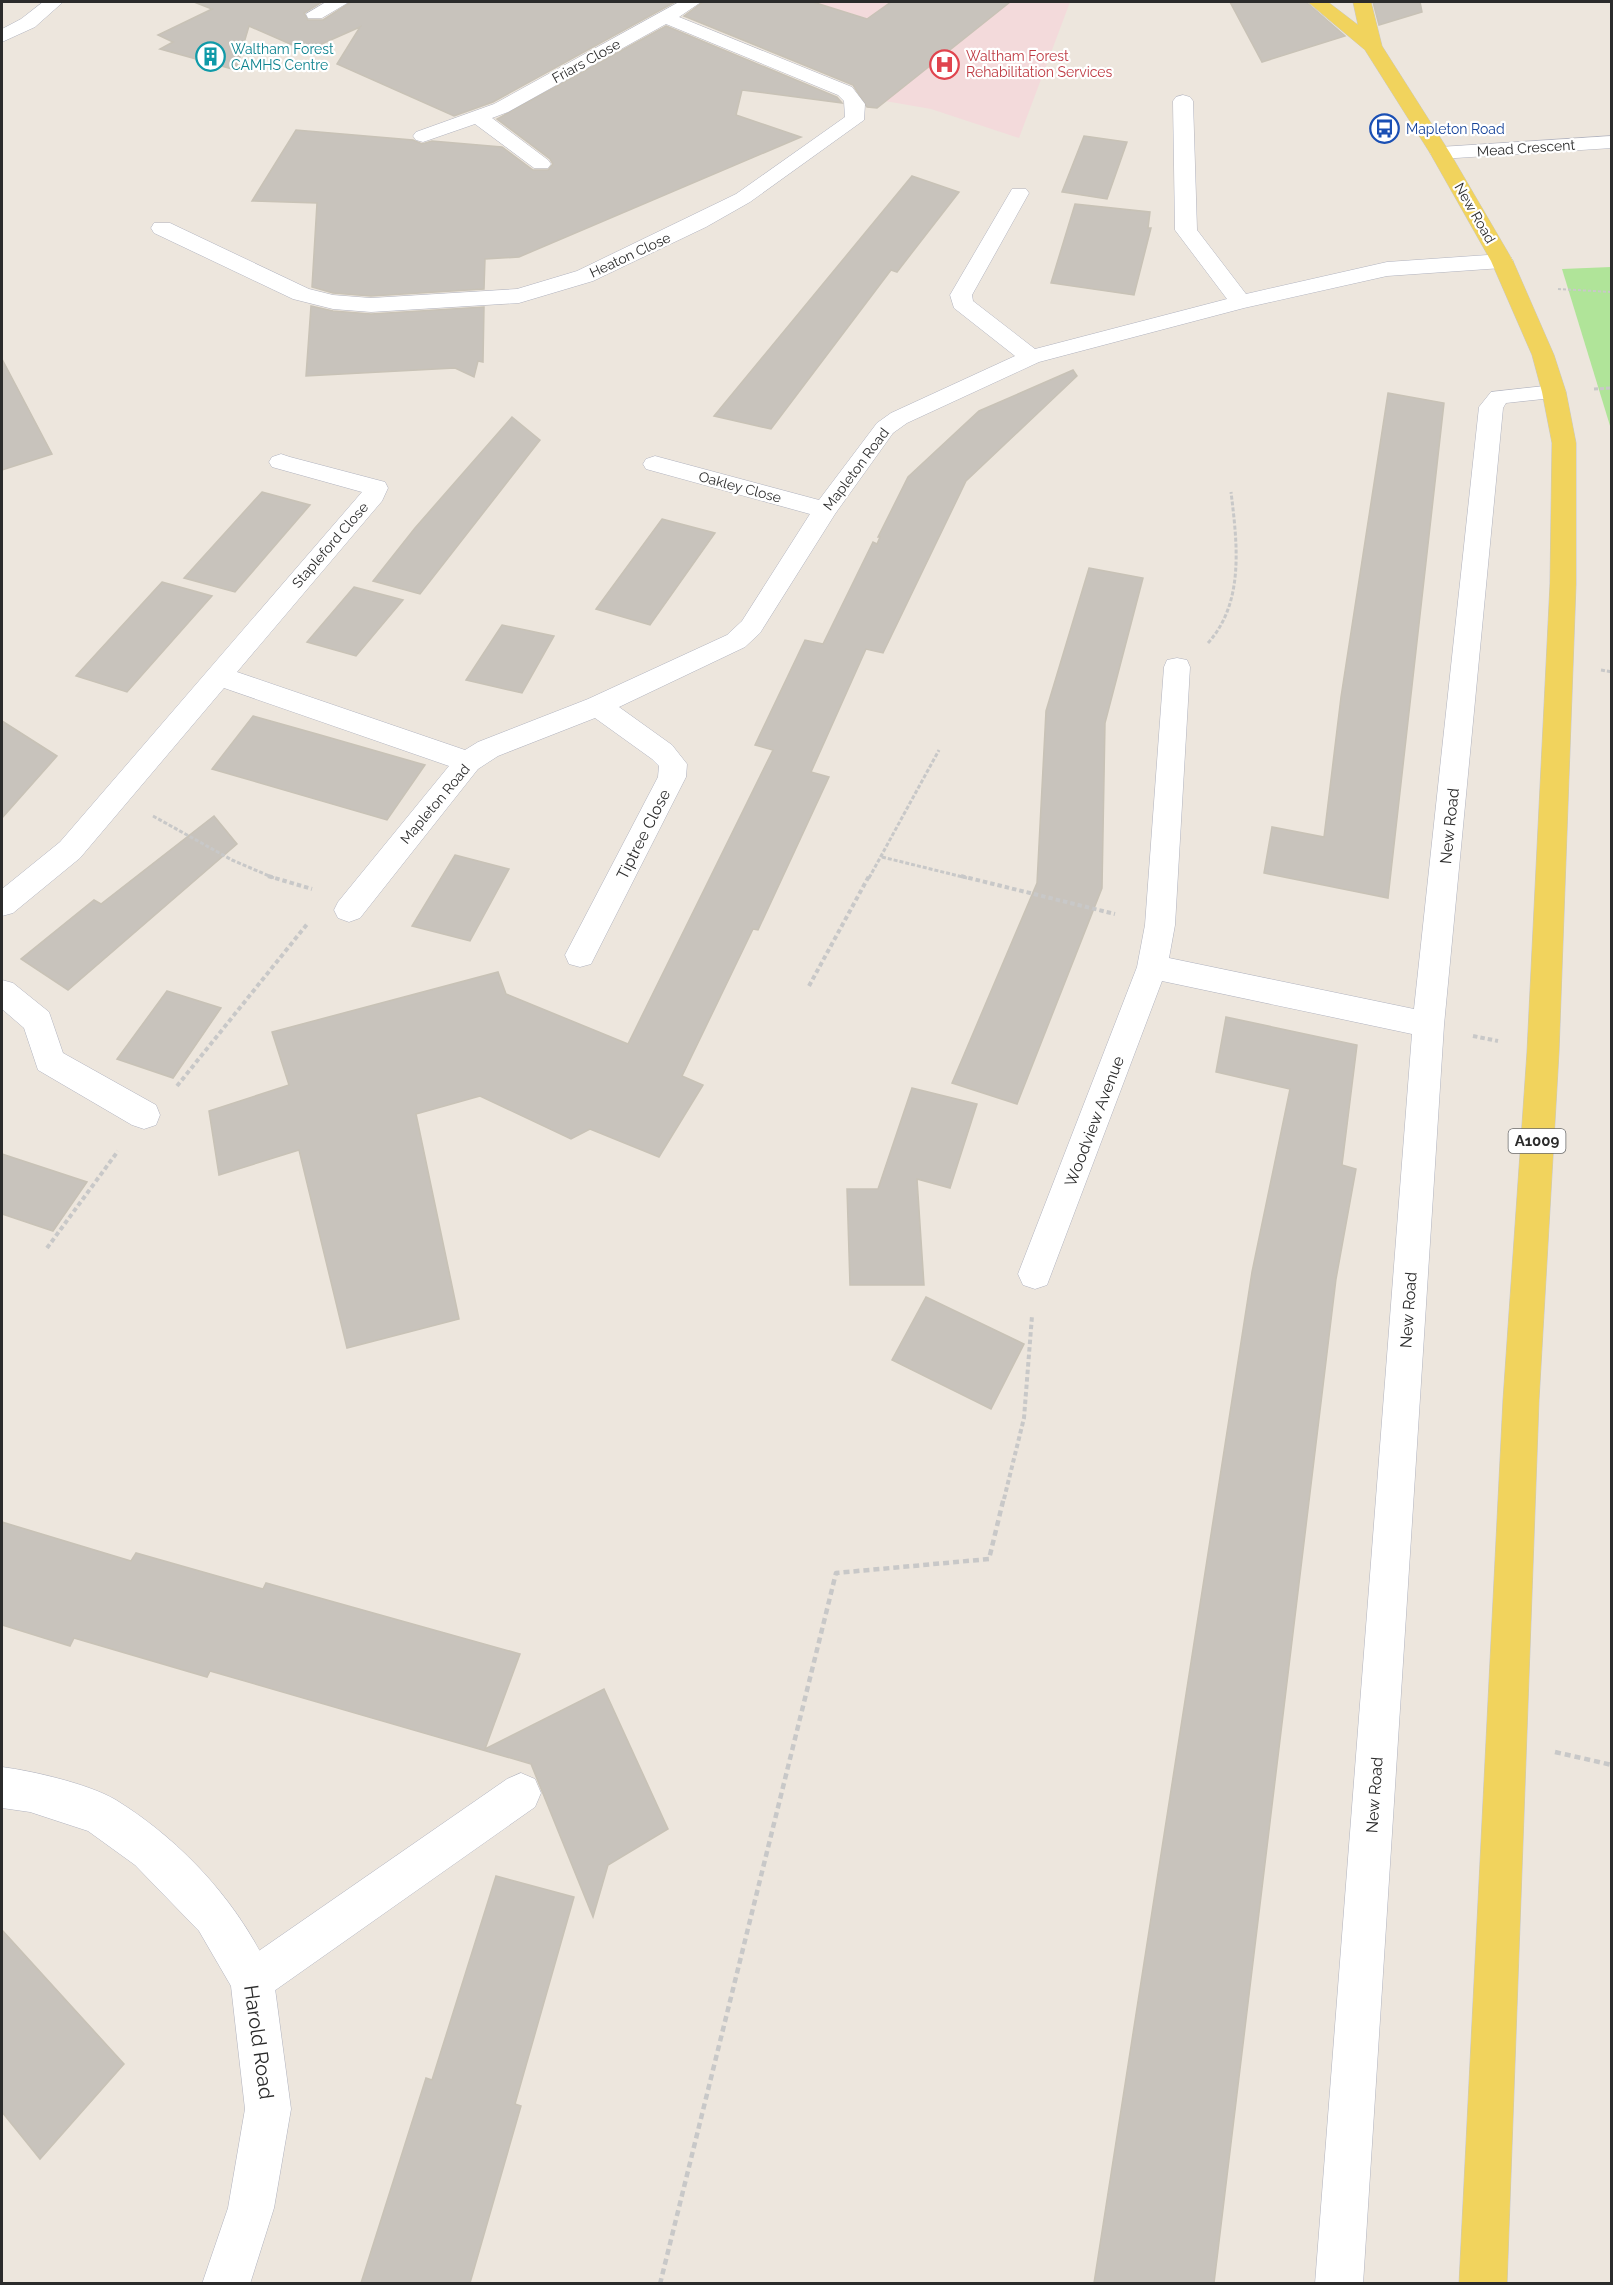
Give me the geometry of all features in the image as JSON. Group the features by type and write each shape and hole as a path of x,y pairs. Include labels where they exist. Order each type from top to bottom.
{"main road":[{"name":"New Road","path":"1317,2 1372,46 1440,153 1509,274 1543,355 1554,392 1564,442 1563,584 1543,1052 1521,1400 1484,2283"},
{"name":"New Road","path":"1362,2 1372,46"}],"street":[{"path":"2,36 28,23 54,2"},
{"path":"315,14 340,2"},
{"name":"Friars Close","path":"423,136 479,118 692,2"},
{"name":"Heaton Close","path":"162,228 301,294 333,302 383,305 519,296 585,276 698,222 743,198 832,138 854,120 857,109 855,100 845,91 664,17"},
{"path":"1183,101 1186,230 1241,302"},
{"path":"479,118 541,164"},
{"name":"Mead Crescent","path":"1440,153 1611,142"},
{"path":"1018,194 961,295 962,303 1031,357"},
{"name":"Mapleton Road","path":"344,902 468,762 488,749 598,706 736,641 752,627 825,510 885,428 899,417 1031,357 1241,302 1387,269 1509,274"},
{"name":"New Road","path":"1339,2283 1428,1025 1491,407 1499,397 1554,392"},
{"name":"Stapleford Close","path":"2,905 70,850 373,495 376,488 281,462"},
{"name":"Oakley Close","path":"655,464 825,510"},
{"name":"Woodview Avenue","path":"1035,1274 1152,967 1160,925 1177,668"},
{"path":"218,676 468,762"},
{"name":"Tiptree Close","path":"580,955 672,777 673,764 662,752 598,706"},
{"path":"1152,967 1428,1025"},
{"path":"2,992 38,1021 49,1061 144,1115"},
{"name":"Harold Road","path":"2,1788 30,1791 100,1814 150,1850 214,1916 252,1982 268,2109 251,2208 226,2283"}],"lane":[{"path":"252,1982 521,1793"}],"path":[{"path":"1509,274 1611,292"},
{"path":"1177,668 1216,637 1232,587 1238,547 1231,492"},
{"path":"809,986 939,750"},
{"path":"47,1248 144,1115 154,1116 344,902 232,861 116,795"},
{"path":"882,857 1160,925"},
{"path":"1469,1035 1502,1042"},
{"path":"660,2283 836,1573 989,1559 1024,1418 1035,1274"},
{"path":"1507,1742 1611,1765"}],"shaded area":[{"name":"Waltham Forest Rehabilitation Services","path":"1070,2 1019,138 931,109 885,101 718,3"}],"green space":[{"path":"1612,267 1611,429 1562,269"}],"building":[{"path":"194,2 322,2 304,13 308,20 323,20 351,2 675,2 493,102 454,116 337,64 360,27 306,51 249,26 236,70 160,49 173,42 158,35 212,9"},
{"path":"703,2 813,2 867,19 891,2 1010,2 877,108 867,107 853,85 684,16"},
{"path":"1230,2 1306,2 1345,36 1262,62"},
{"path":"1373,2 1420,2 1422,12 1379,25"},
{"path":"666,26 837,97 842,103 742,90 736,115 801,137 519,257 485,259 484,289 371,296 333,293 312,287 317,203 252,201 296,130 413,140 422,144 432,141 502,147 533,170 548,170 553,164 550,159 497,119"},
{"path":"1084,136 1127,142 1107,199 1062,192"},
{"path":"912,176 959,192 897,272 891,270 771,429 714,416"},
{"path":"1075,204 1150,212 1148,228 1151,228 1134,295 1051,283"},
{"path":"311,306 333,311 371,314 484,307 483,362 478,361 474,377 455,368 306,376"},
{"path":"2,359 52,454 2,470"},
{"path":"1073,370 1077,376 966,481 883,653 866,649 811,772 829,777 758,930 753,929 682,1076 703,1085 659,1157 590,1129 571,1139 480,1096 416,1114 459,1319 347,1348 299,1150 219,1175 209,1111 289,1085 272,1032 498,972 506,994 628,1044 773,750 755,745 805,640 823,644 873,542 877,544 880,537 878,537 908,477 979,411"},
{"path":"1388,393 1444,403 1388,898 1264,873 1272,827 1324,837 1341,697"},
{"path":"512,417 540,440 420,594 373,581 415,528"},
{"path":"262,492 310,505 235,592 184,578"},
{"path":"662,519 715,533 650,625 596,609"},
{"path":"1089,568 1143,578 1105,723 1102,888 1017,1104 952,1083 1037,883 1046,711"},
{"path":"162,582 212,596 127,692 76,676"},
{"path":"354,587 403,600 356,656 307,642"},
{"path":"502,625 554,636 522,693 466,680"},
{"path":"253,716 425,765 387,820 212,769"},
{"path":"2,721 57,756 2,818"},
{"path":"214,816 237,844 68,990 21,959 94,900 101,904"},
{"path":"455,855 509,869 470,941 412,926"},
{"path":"167,991 221,1008 173,1078 117,1059"},
{"path":"1226,1017 1357,1045 1342,1165 1356,1169 1336,1279 1214,2283 1094,2283 1252,1272 1290,1089 1216,1072"},
{"path":"912,1088 977,1104 950,1188 917,1179 924,1285 850,1285 847,1189 878,1189"},
{"path":"2,1154 87,1182 53,1231 2,1214"},
{"path":"926,1297 1024,1344 991,1409 892,1360"},
{"path":"2,1522 131,1561 136,1553 263,1589 266,1583 520,1654 485,1749 604,1689 668,1829 608,1865 593,1917 531,1764 210,1671 207,1677 74,1638 70,1646 2,1625"},
{"path":"496,1876 574,1897 515,2104 521,2106 470,2283 361,2283 426,2078 432,2080"},
{"path":"2,1930 124,2064 40,2159 2,2112"}],"place":[{"name":"Waltham Forest CAMHS Centre","path":"210,57"},
{"name":"Waltham Forest Rehabilitation Services","path":"945,64"},
{"name":"Mapleton Road","path":"1385,129"}]}
